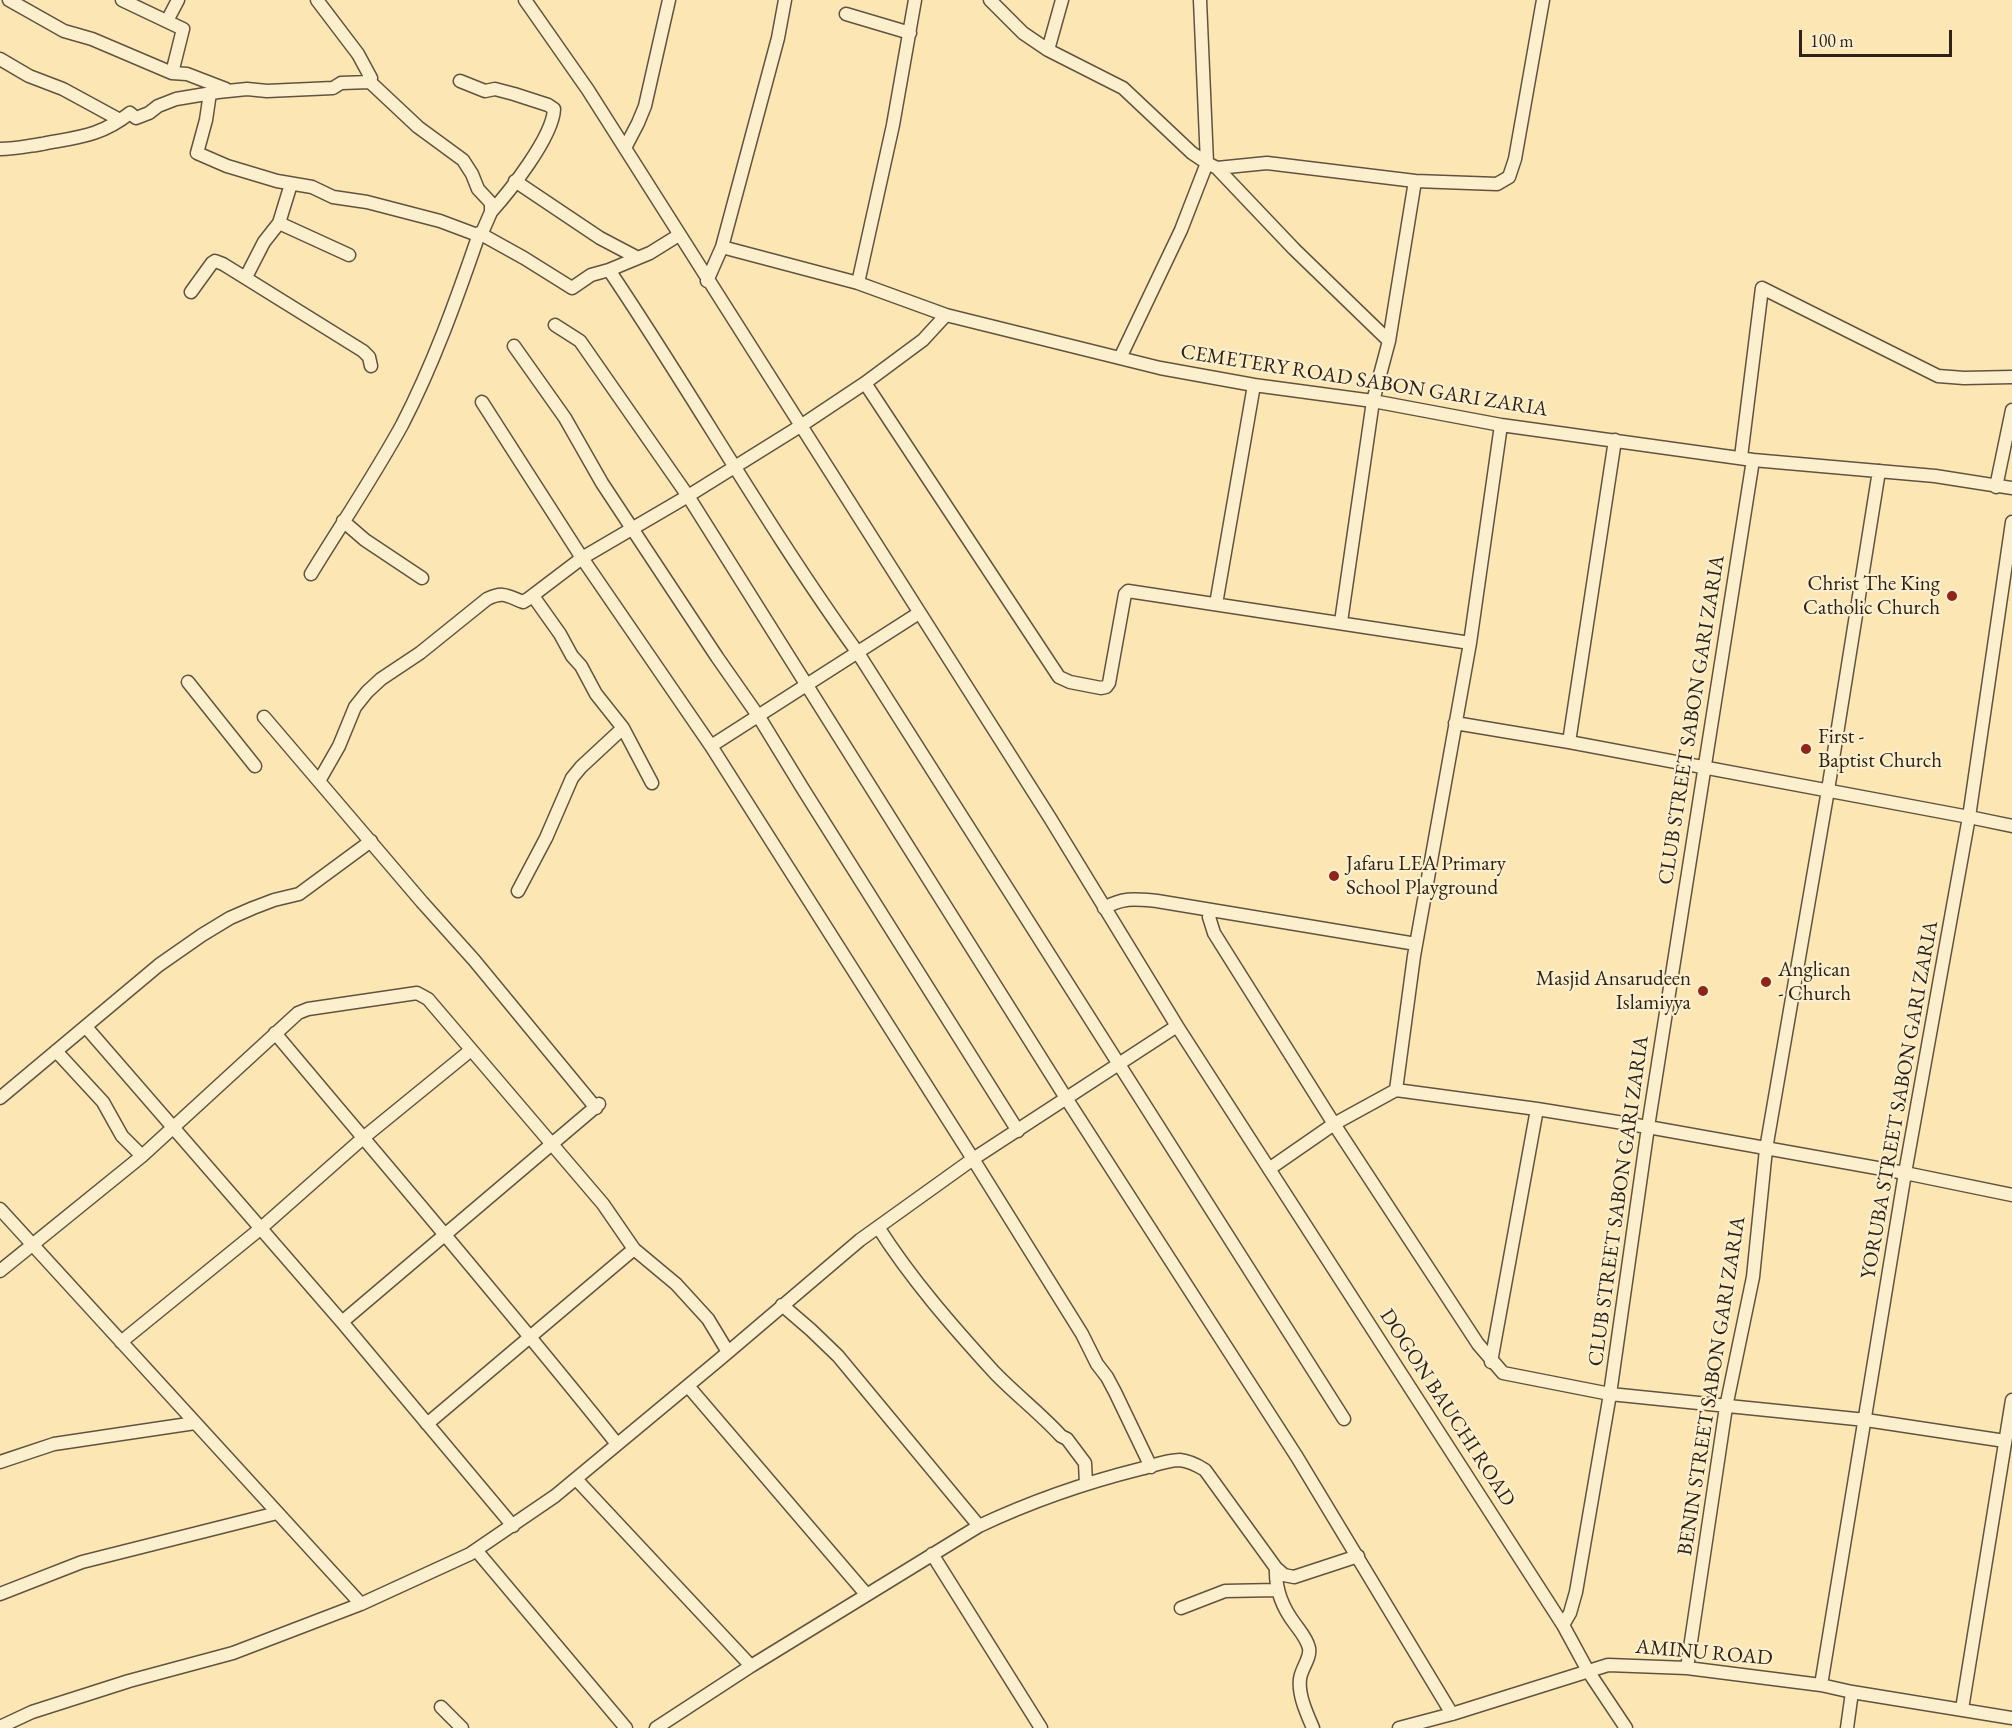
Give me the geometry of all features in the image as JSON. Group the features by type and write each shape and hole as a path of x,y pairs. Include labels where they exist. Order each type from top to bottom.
{"street":[{"path":"9,0 64,31 92,39 172,73 187,74 230,90"},
{"path":"122,0 183,29 172,73"},
{"path":"167,21 178,0"},
{"path":"316,0 358,54 371,78 370,82"},
{"path":"625,148 645,106 669,0"},
{"path":"707,281 722,247 778,38 785,0"},
{"path":"858,283 893,124 915,0"},
{"path":"990,0 1023,33 1048,50 1123,88 1192,153 1212,166 1389,341"},
{"path":"1048,50 1062,0"},
{"path":"1120,358 1212,166 1200,0"},
{"path":"1212,166 1267,163 1415,181 1497,184 1509,177 1515,159 1543,0"},
{"name":"DOGON BAUCHI ROAD","path":"529,1 801,425 1177,1026 1563,1625 1588,1671 1626,1728"},
{"path":"846,14 910,33"},
{"path":"0,59 29,76 63,89 120,120"},
{"path":"310,574 401,425 433,359 454,308 477,237 491,212 530,161 548,130 554,110 548,105 495,89 485,91 460,81"},
{"path":"0,149 14,149 93,135 130,112 136,118 176,99 230,90 333,88 341,83 370,82 418,127 463,160 478,189 491,204 491,212"},
{"path":"210,93 206,120 197,153 227,166 291,184 312,187 333,197 367,202 440,221 480,235 524,258 572,288 591,275 650,253 679,235"},
{"path":"515,181 600,238 638,258"},
{"path":"1341,622 1373,401 1389,341 1415,181"},
{"path":"246,277 264,242 279,223 291,184"},
{"path":"279,223 349,255"},
{"name":"CEMETERY ROAD SABON GARI ZARIA","path":"722,247 858,283 946,315 1160,368 1254,385 1373,401 1501,425 1747,459 1935,476 2012,488"},
{"path":"191,292 215,261 246,277 363,351 369,357 371,366"},
{"path":"609,270 829,613 858,653 1344,1419"},
{"name":"CLUB STREET SABON GARI ZARIA","path":"1563,1625 1570,1613 1576,1592 1610,1394 1648,1127 1705,768 1747,459 1762,288 1938,376 2012,377"},
{"path":"319,781 339,746 355,707 367,692 487,599 497,594 523,602 533,596 582,558 688,496 865,383 923,340 946,315"},
{"path":"555,325 580,341 688,496 1066,1098 1297,1457 1452,1714"},
{"path":"514,346 565,418 602,483 759,717 1018,1131"},
{"path":"865,383 1059,677 1065,681 1101,688 1106,687 1109,683 1125,594 1128,591 1470,643"},
{"path":"1216,604 1254,385"},
{"path":"482,402 582,558 711,746 973,1159 1107,1377 1151,1467"},
{"path":"1996,487 2012,410"},
{"path":"1396,1090 1416,944 1470,643 1501,425"},
{"path":"1569,742 1615,440"},
{"name":"BENIN STREET SABON GARI ZARIA","path":"1687,1668 1726,1407 1754,1277 1766,1149 1828,790 1879,471"},
{"path":"344,521 365,540 422,578"},
{"name":"YORUBA STREET SABON GARI ZARIA","path":"1821,1685 1905,1173 1969,817 2012,522"},
{"path":"533,596 581,666 596,694 623,728 652,783"},
{"path":"711,746 919,613"},
{"path":"188,682 255,766"},
{"path":"264,717 598,1106 443,1235 342,1323"},
{"path":"1455,723 1569,742 2012,826"},
{"path":"518,891 546,838 572,778 623,728"},
{"path":"0,1098 159,965 202,935 230,918 253,908 299,894 371,841"},
{"path":"1104,908 1118,901 1141,899 1416,944"},
{"path":"1212,910 1209,917 1214,933 1334,1124 1478,1344 1491,1362 1503,1373 1610,1394 1866,1420 2006,1441"},
{"path":"0,1271 142,1156 275,1032 303,1010 412,993 428,999 603,1204 634,1249 676,1284 708,1319 728,1352"},
{"path":"0,1727 32,1712 129,1681 233,1653 361,1604 476,1550 513,1526 576,1479 878,1227 973,1159 1177,1026"},
{"path":"86,1027 342,1323 513,1526"},
{"path":"275,1032 443,1235 531,1336 617,1444"},
{"path":"121,1342 260,1229 363,1138 471,1050"},
{"path":"56,1051 103,1102 122,1136 142,1156"},
{"path":"1269,1169 1334,1124 1396,1090 1538,1109 1648,1127 1905,1173 2012,1196"},
{"path":"1491,1362 1538,1109"},
{"path":"0,1209 361,1604"},
{"path":"878,1227 891,1248 933,1301 995,1373 1060,1436 1067,1438 1085,1463 1086,1484"},
{"path":"427,1424 634,1249"},
{"path":"782,1305 838,1356 979,1526"},
{"path":"688,1386 866,1594"},
{"path":"1962,1709 2011,1419 2012,1400"},
{"path":"0,1462 54,1444 195,1423"},
{"path":"656,1728 866,1594 979,1526 1012,1510 1086,1484 1179,1460 1192,1462 1205,1470 1276,1568 1284,1575 1294,1577 1358,1556"},
{"path":"576,1479 751,1666"},
{"path":"0,1594 82,1563 277,1513"},
{"path":"476,1550 626,1728"},
{"path":"932,1554 1041,1728"},
{"path":"1276,1568 1275,1581 1279,1597 1309,1649 1299,1681 1306,1711 1313,1728"},
{"path":"1181,1608 1225,1591 1277,1590"},
{"name":"AMINU ROAD","path":"1399,1728 1452,1714 1608,1665 1687,1668 1821,1685 2012,1718"},
{"path":"1847,1728 1852,1692"},
{"path":"441,1707 462,1728"}],"place":[{"name":"Christ The King Catholic Church","path":"1952,596"},
{"name":"First - Baptist Church","path":"1806,749"},
{"name":"Jafaru LEA Primary School Playground","path":"1334,876"},
{"name":"Anglican - Church","path":"1766,982"},
{"name":"Masjid Ansarudeen Islamiyya","path":"1703,991"}]}
